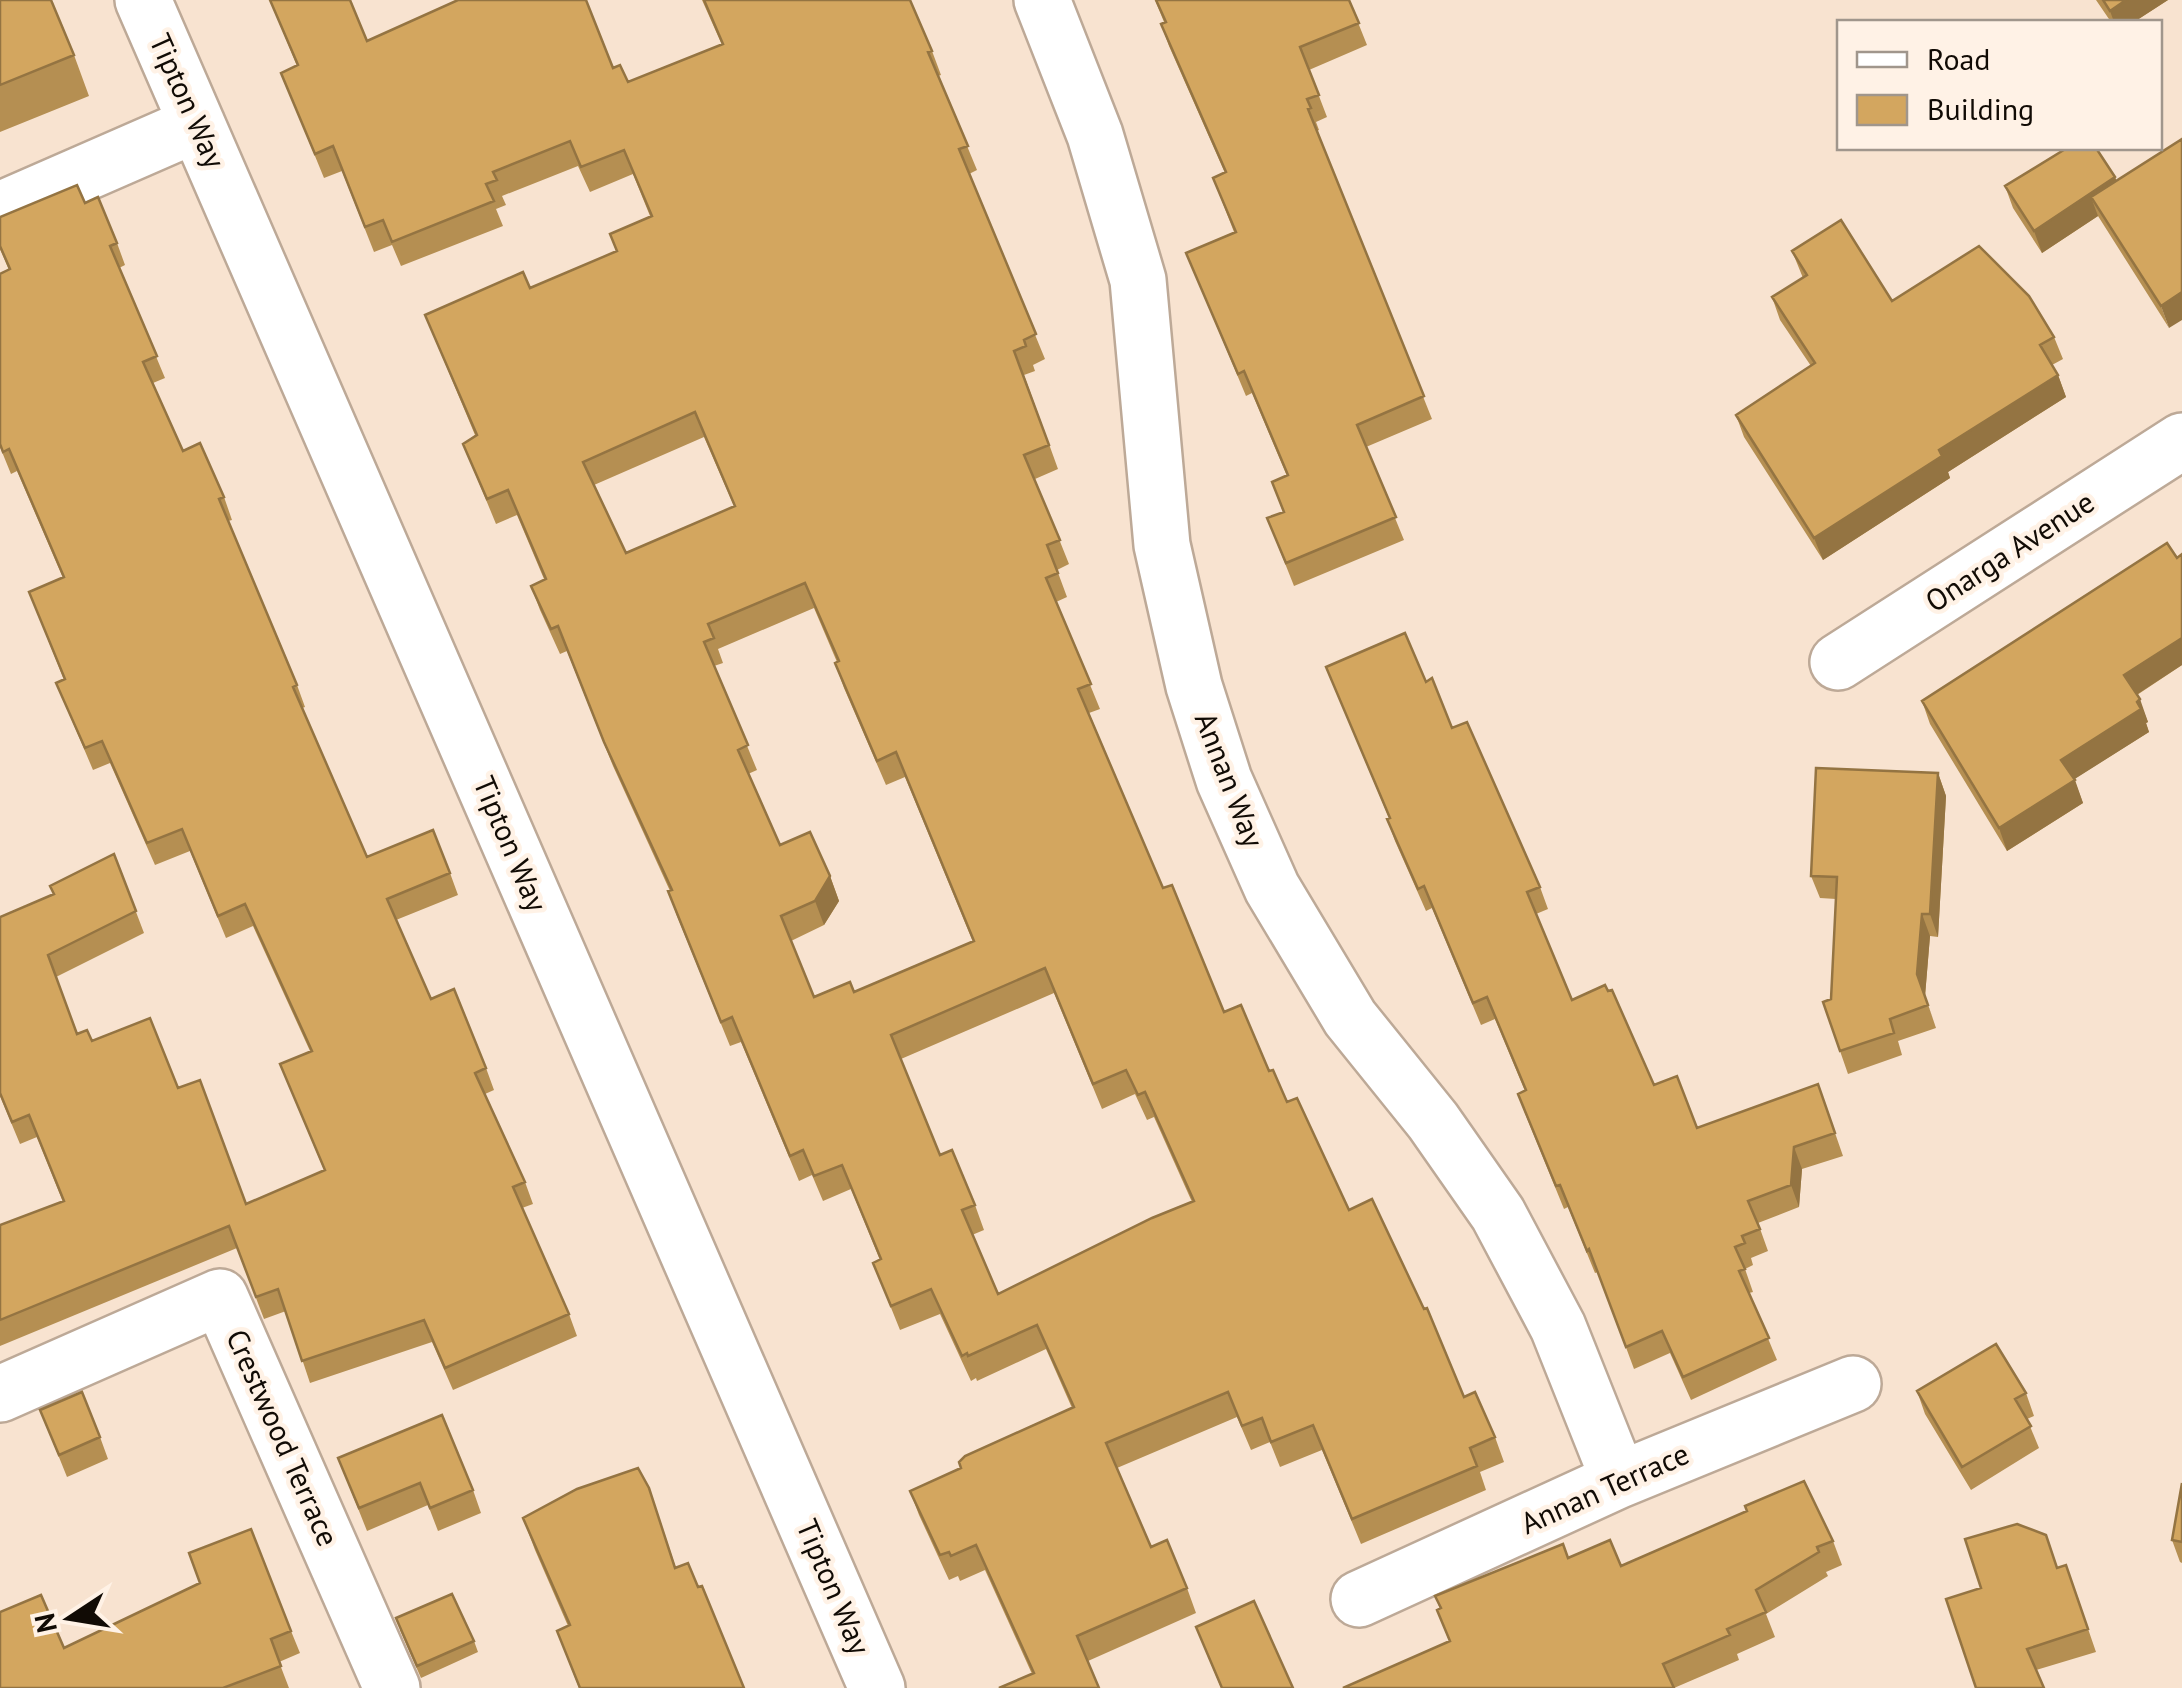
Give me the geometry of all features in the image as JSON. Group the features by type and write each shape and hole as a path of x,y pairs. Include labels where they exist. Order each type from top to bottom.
{"street":[{"name":"Tipton Way","path":"143,0 877,1688"},
{"name":"Annan Way","path":"1042,0 1095,135 1138,280 1162,545 1194,686 1224,780 1272,888 1350,1018 1434,1121 1498,1214 1558,1327 1619,1480"},
{"path":"0,210 197,124"},
{"name":"Onarga Avenue","path":"1838,662 2182,442"},
{"name":"Crestwood Terrace","path":"0,1394 220,1298 392,1688"},
{"name":"Annan Terrace","path":"1359,1599 1619,1480 1852,1384"}],"building":[{"path":"0,0 51,0 74,55 0,85"},
{"path":"270,0 350,0 367,41 458,0 586,0 613,68 620,65 628,82 723,44 704,0 910,0 968,146 959,149 1036,334 1024,340 1026,346 1014,351 1049,445 1024,455 1060,540 1047,545 1058,573 1046,578 1091,684 1078,689 1163,888 1172,885 1224,1012 1241,1005 1287,1102 1297,1098 1349,1210 1372,1199 1424,1309 1427,1308 1464,1397 1475,1392 1495,1437 1470,1448 1477,1466 1352,1519 1313,1425 1271,1442 1262,1418 1242,1426 1228,1392 1106,1443 1151,1547 1167,1540 1187,1588 1077,1636 1099,1688 999,1688 1034,1673 976,1545 951,1556 949,1552 940,1555 910,1491 961,1468 959,1462 965,1456 1074,1407 1037,1325 962,1356 931,1289 891,1306 873,1263 881,1259 842,1165 814,1176 803,1150 790,1156 732,1017 721,1022 668,891 672,890 604,742 558,626 551,629 531,586 546,579 508,490 487,499 463,444 477,435 425,315 523,272 530,288 617,251 610,234 652,216 624,150 581,167 570,141 493,172 497,180 486,184 494,201 392,242 383,220 365,227 333,146 315,154 281,73 298,65","holes":["695,412 735,506 626,553 583,462","805,583 877,761 896,752 974,941 854,992 850,982 814,997 781,916 815,901 830,876 810,832 780,845 738,750 748,745 704,642 714,638 708,624","1045,968 1093,1084 1126,1070 1138,1095 1145,1092 1194,1201 998,1294 962,1210 975,1205 952,1150 940,1155 891,1035"]},
{"path":"1156,0 1349,0 1359,23 1300,47 1319,95 1307,99 1311,108 1308,109 1424,396 1357,425 1396,517 1286,563 1267,518 1284,512 1272,482 1288,475 1244,371 1238,374 1186,253 1236,232 1213,178 1226,172 1161,24 1166,22"},
{"path":"2103,0 2126,0 2110,11"},
{"path":"2182,139 2182,292 2161,306 2091,197"},
{"path":"2064,150 2097,150 2115,177 2034,231 2005,186"},
{"path":"77,185 85,203 98,197 117,243 110,246 157,356 143,362 183,451 200,443 224,497 219,499 297,685 293,687 367,857 433,830 450,873 387,899 431,999 454,989 486,1068 475,1073 525,1182 513,1187 569,1314 445,1368 424,1320 302,1361 278,1289 256,1297 229,1226 0,1320 0,1225 64,1201 29,1115 12,1122 0,1093 0,917 54,894 50,886 114,854 136,911 48,955 77,1034 87,1030 92,1041 150,1018 178,1088 200,1080 246,1204 325,1170 280,1064 312,1051 245,904 218,916 182,829 147,843 102,741 85,748 56,683 65,679 29,592 64,577 9,449 3,452 0,444 0,274 10,269 0,246 0,217"},
{"path":"1841,220 1892,301 1979,246 2029,296 2054,337 2040,345 2058,375 1939,450 1942,456 1814,538 1736,415 1815,363 1772,297 1807,275 1792,251"},
{"path":"2167,543 2177,558 2182,554 2182,638 2124,675 2140,699 2137,702 2141,709 2061,760 2075,780 1999,828 1922,701"},
{"path":"1405,633 1426,682 1432,678 1452,728 1467,722 1540,887 1527,892 1572,1000 1605,985 1608,991 1612,990 1654,1085 1677,1076 1697,1128 1818,1084 1835,1133 1794,1147 1791,1185 1748,1201 1760,1229 1742,1236 1745,1243 1735,1247 1745,1269 1739,1271 1769,1338 1683,1377 1662,1331 1626,1347 1589,1249 1560,1185 1556,1186 1518,1094 1526,1090 1487,997 1473,1003 1424,886 1418,889 1387,819 1390,818 1326,667"},
{"path":"1816,768 1938,773 1930,914 1922,914 1917,974 1928,1005 1890,1019 1894,1033 1840,1051 1823,1002 1831,999 1837,877 1811,876"},
{"path":"1996,1344 2026,1393 2015,1399 2031,1426 1962,1467 1917,1391"},
{"path":"82,1392 100,1437 59,1455 40,1410"},
{"path":"442,1415 473,1490 430,1508 420,1483 359,1508 338,1458"},
{"path":"638,1468 649,1488 675,1568 688,1563 698,1587 702,1586 744,1688 580,1688 557,1631 570,1625 523,1518 577,1489"},
{"path":"1804,1481 1833,1541 1817,1547 1819,1552 1756,1590 1766,1612 1727,1629 1730,1635 1663,1664 1674,1688 1343,1688 1450,1641 1435,1596 1563,1544 1568,1558 1610,1540 1621,1566 1747,1511 1745,1506"},
{"path":"2182,1483 2182,1542 2172,1540"},
{"path":"2017,1524 2046,1535 2057,1568 2066,1565 2088,1629 2027,1649 2044,1688 1976,1688 1946,1599 1981,1588 1965,1539"},
{"path":"251,1529 291,1631 271,1639 281,1666 223,1688 0,1688 0,1612 41,1595 64,1648 200,1583 189,1553"},
{"path":"452,1594 474,1641 417,1666 396,1618"},
{"path":"1254,1601 1293,1688 1222,1688 1196,1627"}]}
